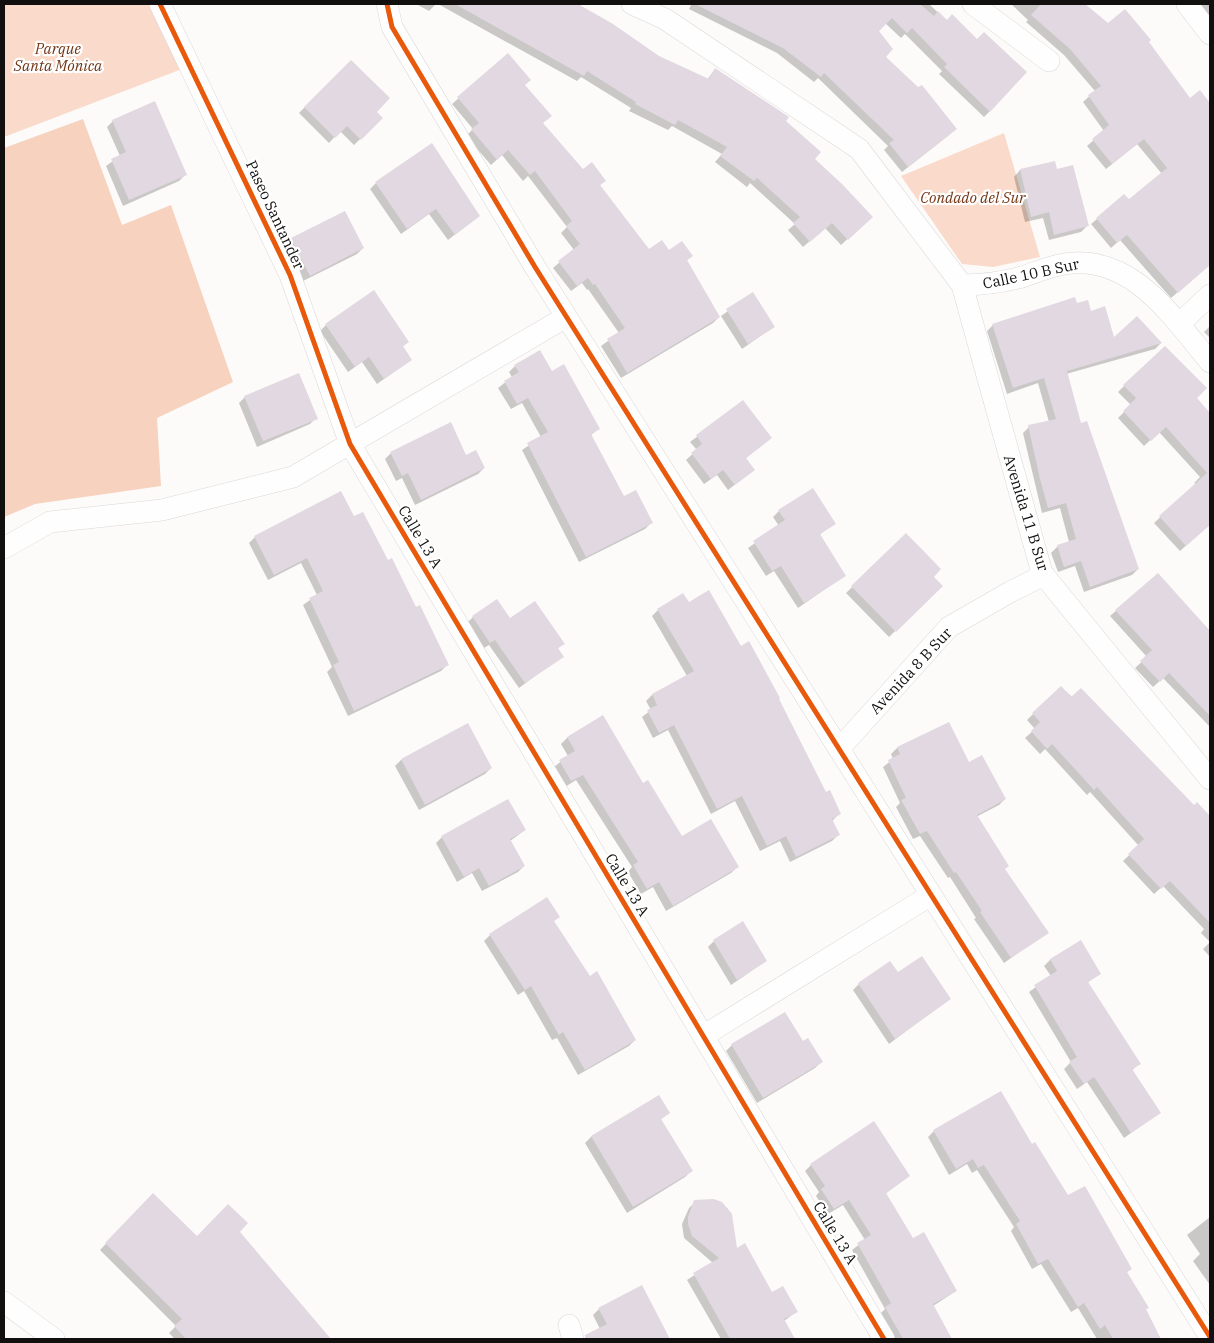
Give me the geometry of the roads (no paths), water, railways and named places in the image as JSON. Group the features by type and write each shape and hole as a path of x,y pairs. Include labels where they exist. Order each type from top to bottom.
{"street":[{"name":"Paseo Santander","path":"160,4 290,275 350,444"},
{"path":"387,4 392,27 566,317 1210,1337"},
{"path":"632,4 665,19 859,148 962,285"},
{"path":"973,4 1049,60"},
{"path":"1187,4 1210,34"},
{"name":"Calle 10 B Sur","path":"962,285 982,285 1021,277 1059,265 1091,262 1132,277 1154,297 1210,362"},
{"name":"Avenida 11 B Sur","path":"962,285 1044,575 1210,779"},
{"path":"1178,324 1210,295"},
{"path":"4,547 50,522 162,510 293,477 566,317"},
{"name":"Calle 13 A","path":"350,444 884,1339"},
{"name":"Avenida 8 B Sur","path":"839,749 949,627 1044,575"},
{"path":"703,1036 931,895"},
{"path":"4,1302 54,1339"}],"park label":[{"name":"Parque Santa Mónica","path":"58,58"},
{"name":"Condado del Sur","path":"973,198"}]}
